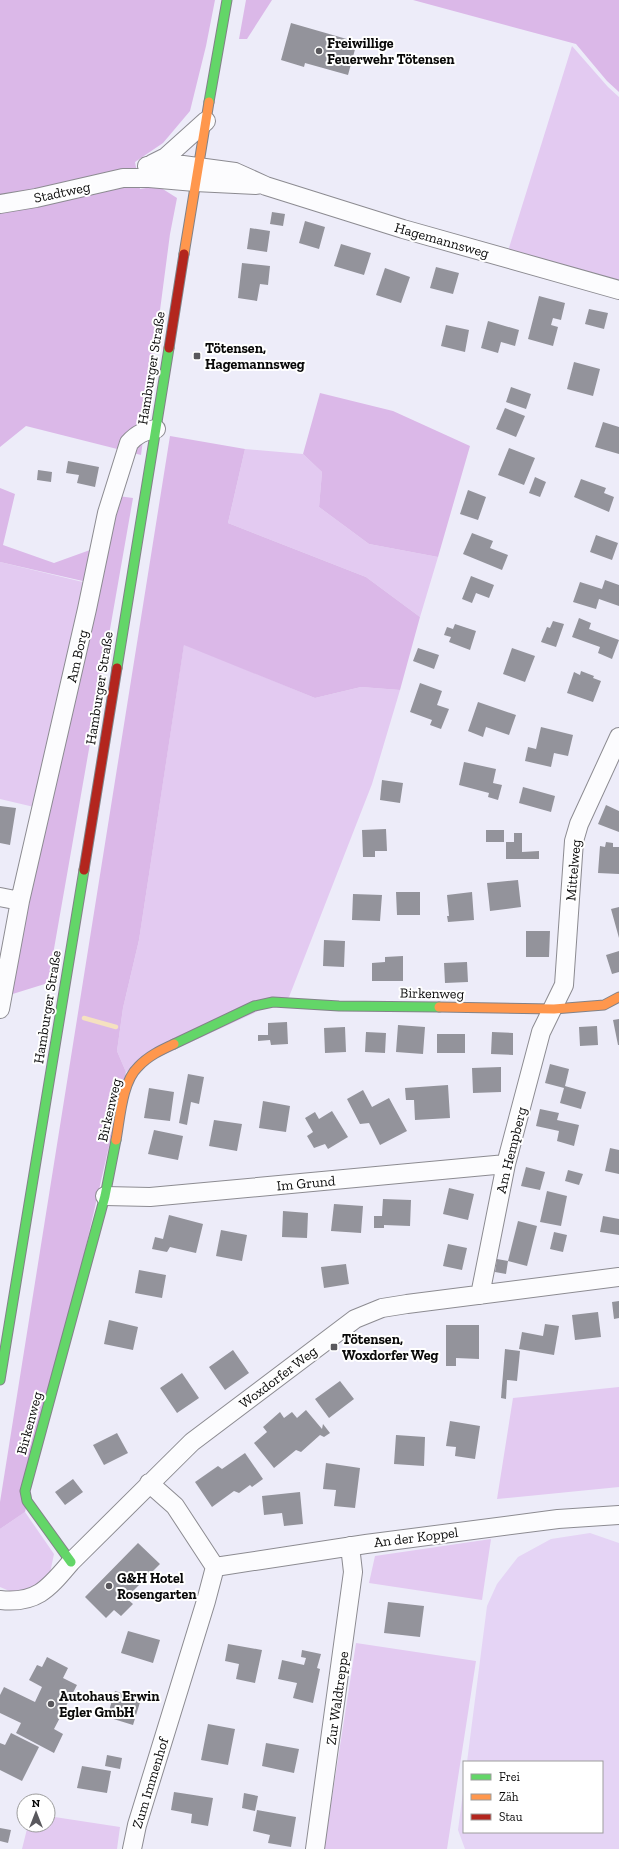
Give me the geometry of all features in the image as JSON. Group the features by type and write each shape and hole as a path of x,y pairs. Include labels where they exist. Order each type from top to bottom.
{"main road":[{"name":"Hamburger Straße","path":"0,1380 156,428 196,174 227,0"},
{"name":"Birkenweg","path":"71,1562 27,1501 25,1491 105,1196 125,1092 130,1078 137,1067 155,1053 254,1006 273,1002 339,1006 554,1009 604,1005 619,997"}],"street":[{"name":"Stadtweg","path":"123,178 166,157 206,121"},
{"name":"Stadtweg","path":"147,166 168,163 196,174"},
{"name":"Stadtweg","path":"0,204 36,198 123,178 149,178 196,174"},
{"name":"Hagemannsweg","path":"196,174 266,186 403,229 619,290"},
{"name":"Am Borg","path":"0,1008 20,901 88,609 107,513 129,443 135,436 143,431 156,428"},
{"name":"Mittelweg","path":"554,1009 564,985 574,841 579,824 619,737"},
{"path":"0,897 20,901"},
{"name":"Am Hempberg","path":"480,1295 506,1164 541,1032 554,1009"},
{"name":"Im Grund","path":"105,1196 150,1197 506,1164"},
{"name":"Woxdorfer Weg","path":"0,1600 13,1602 37,1596 52,1584 71,1562 192,1442 356,1319 382,1308 619,1277"},
{"path":"149,1483 175,1506 215,1567"},
{"name":"An der Koppel","path":"215,1567 350,1546 558,1519 619,1515"},
{"name":"Zur Waldtreppe","path":"315,1849 353,1572 350,1546"},
{"name":"Zum Immenhof","path":"132,1849 137,1825 206,1601 215,1567"}],"shaded area":[{"path":"0,0 215,0 206,46 190,111 163,143 135,162 140,189 158,186 177,198 170,234 141,455 26,426 0,447"},
{"path":"246,0 272,0 247,39 239,39"},
{"path":"413,0 619,0 619,92 607,81 576,44"},
{"path":"572,46 608,87 619,97 619,282 508,251"},
{"path":"320,393 393,411 470,446 438,557 369,544 319,507 322,472 303,454"},
{"path":"170,436 245,449 228,523 366,577 420,617 400,690 361,687 315,698 184,645 139,940 123,1008 117,1051 126,1072 25,1512 0,1529 0,1502"},
{"path":"245,449 303,454 322,472 319,507 369,544 438,557 420,617 366,577 228,523"},
{"path":"0,488 15,494 3,545 54,563 90,550 103,494 133,498 48,983 3,997 87,582 0,562"},
{"path":"0,562 87,583 34,807 0,799"},
{"path":"184,644 315,698 361,687 400,690 372,784 289,997 126,1072 117,1051 123,1008 139,940"},
{"path":"619,1387 619,1487 497,1499 513,1398"},
{"path":"25,1512 54,1554 50,1573 36,1588 14,1593 0,1587 0,1529"},
{"path":"590,1533 619,1543 619,1849 465,1849 458,1830 463,1792 463,1833 603,1833 603,1761 467,1761 487,1606 497,1584 518,1557 551,1539"},
{"path":"491,1539 482,1600 369,1583 375,1556"},
{"path":"356,1643 476,1661 447,1849 324,1849"},
{"path":"56,1817 120,1827 117,1849 22,1849 26,1833 56,1833"}],"building":[{"name":"Freiwillige Feuerwehr Tötensen","path":"291,23 357,42 348,75 305,63 304,67 281,60"},
{"path":"272,212 285,214 283,226 270,224"},
{"path":"305,221 325,227 319,249 299,243"},
{"path":"250,228 270,231 267,252 247,249"},
{"path":"341,244 371,253 364,275 334,266"},
{"path":"242,263 270,266 268,285 260,284 257,301 238,298"},
{"path":"436,267 459,273 453,294 430,288"},
{"path":"385,268 410,277 401,303 376,295"},
{"path":"539,296 565,303 561,320 553,318 551,325 558,327 553,346 528,339"},
{"path":"589,309 608,313 604,329 585,324"},
{"path":"488,321 519,330 515,346 501,342 498,353 481,348"},
{"path":"446,325 469,330 465,352 441,346"},
{"path":"574,362 600,369 593,396 567,389"},
{"path":"511,387 531,394 526,409 506,402"},
{"path":"505,408 525,416 516,437 496,429"},
{"path":"603,422 619,427 619,454 595,447"},
{"path":"509,448 535,458 524,485 498,475"},
{"path":"68,461 99,467 95,487 77,483 79,475 66,473"},
{"path":"38,470 52,472 51,482 37,480"},
{"path":"535,477 546,482 540,497 529,493"},
{"path":"581,479 606,488 604,493 614,497 609,512 574,497"},
{"path":"468,490 486,497 478,520 460,514"},
{"path":"472,533 493,541 490,548 508,555 502,570 463,554"},
{"path":"596,535 618,543 612,560 590,552"},
{"path":"471,576 494,585 489,598 476,593 472,603 462,599"},
{"path":"605,580 619,585 619,606 599,599 596,609 573,602 580,582 602,589"},
{"path":"579,618 591,623 589,629 619,640 612,659 598,653 600,647 572,637"},
{"path":"553,621 564,624 556,647 541,642 547,627 550,628"},
{"path":"455,624 476,631 470,650 449,642 451,637 444,635 447,627 453,629"},
{"path":"418,648 439,655 434,669 413,661"},
{"path":"512,648 535,656 525,682 503,674"},
{"path":"581,671 594,676 593,678 601,681 593,702 567,693 574,672 580,675"},
{"path":"420,683 442,691 437,705 449,709 441,729 430,725 432,720 410,712"},
{"path":"478,702 516,715 509,735 486,727 483,737 468,731"},
{"path":"541,727 573,735 568,756 554,753 551,767 525,761 528,747 536,749"},
{"path":"464,762 496,769 493,783 502,785 498,800 488,797 489,793 459,785"},
{"path":"382,780 403,783 400,803 380,800"},
{"path":"523,787 555,796 551,812 519,803"},
{"path":"606,805 619,811 619,832 598,824"},
{"path":"0,806 16,808 10,845 0,843"},
{"path":"386,829 387,851 375,851 375,857 363,857 362,830"},
{"path":"486,830 504,830 504,842 486,842"},
{"path":"514,833 522,833 522,852 539,851 539,859 506,859 506,842 514,842"},
{"path":"606,842 613,843 613,847 619,847 619,874 598,873 600,846 605,847"},
{"path":"518,880 521,907 490,911 487,883"},
{"path":"396,892 420,892 420,915 397,915"},
{"path":"472,892 474,920 448,922 447,916 449,916 447,895"},
{"path":"353,894 382,895 380,921 352,920"},
{"path":"619,907 619,938 611,909"},
{"path":"526,931 550,931 549,957 526,957"},
{"path":"324,940 345,941 344,967 323,966"},
{"path":"619,951 619,972 612,974 606,955"},
{"path":"403,956 403,981 372,981 372,963 385,962 385,957"},
{"path":"467,962 468,982 445,983 444,963"},
{"path":"619,1019 619,1045 618,1045 613,1020"},
{"path":"287,1022 288,1044 271,1045 270,1040 258,1041 258,1035 268,1035 268,1023"},
{"path":"398,1025 425,1027 423,1054 396,1052"},
{"path":"597,1026 598,1045 580,1046 579,1027"},
{"path":"345,1027 346,1052 325,1053 324,1028"},
{"path":"366,1032 386,1033 385,1053 365,1052"},
{"path":"492,1032 513,1033 513,1055 491,1054"},
{"path":"437,1034 465,1034 465,1053 437,1053"},
{"path":"550,1064 569,1069 565,1086 586,1092 581,1109 560,1103 564,1088 545,1083"},
{"path":"501,1067 501,1092 473,1093 472,1068"},
{"path":"188,1074 204,1077 199,1104 191,1102 187,1125 179,1123"},
{"path":"448,1085 450,1118 415,1120 414,1100 406,1100 405,1088"},
{"path":"149,1088 174,1092 170,1121 144,1118"},
{"path":"363,1090 372,1107 389,1098 407,1131 380,1145 369,1123 360,1124 347,1099"},
{"path":"263,1101 290,1106 286,1132 259,1128"},
{"path":"540,1109 559,1113 557,1120 579,1125 574,1146 557,1141 559,1131 536,1126"},
{"path":"332,1111 348,1137 328,1149 325,1144 314,1148 307,1136 313,1132 305,1118 315,1112 319,1119"},
{"path":"214,1120 242,1124 237,1151 209,1146"},
{"path":"154,1130 183,1136 178,1160 148,1154"},
{"path":"610,1148 619,1150 619,1174 605,1171"},
{"path":"526,1167 545,1172 540,1190 521,1186"},
{"path":"568,1170 583,1174 579,1185 565,1181"},
{"path":"449,1188 474,1194 468,1220 443,1214"},
{"path":"547,1191 567,1196 561,1226 540,1222"},
{"path":"383,1199 411,1200 410,1226 384,1225 384,1228 374,1228 374,1216 382,1216"},
{"path":"334,1204 363,1206 361,1233 331,1231"},
{"path":"283,1211 308,1213 307,1238 282,1237"},
{"path":"169,1215 203,1224 196,1253 170,1247 167,1252 152,1249 155,1237 163,1239"},
{"path":"603,1216 619,1219 619,1235 600,1232"},
{"path":"518,1221 537,1226 527,1266 508,1261"},
{"path":"221,1230 247,1235 242,1261 216,1256"},
{"path":"554,1232 567,1235 563,1252 550,1249"},
{"path":"448,1244 467,1248 462,1270 443,1266"},
{"path":"497,1259 508,1261 506,1274 495,1272"},
{"path":"346,1264 349,1284 324,1288 321,1267"},
{"path":"139,1270 166,1275 162,1298 135,1293"},
{"path":"619,1301 619,1318 614,1319 612,1302"},
{"path":"598,1312 601,1337 575,1340 572,1315"},
{"path":"109,1320 138,1327 133,1350 104,1344"},
{"path":"545,1324 559,1326 554,1355 519,1349 522,1332 543,1336"},
{"path":"446,1325 479,1325 479,1359 456,1358 456,1366 446,1366"},
{"path":"505,1349 520,1351 517,1381 507,1380 506,1399 501,1398"},
{"path":"233,1350 249,1373 225,1390 209,1367"},
{"path":"182,1373 199,1398 177,1413 160,1388"},
{"path":"340,1381 354,1399 329,1418 315,1399"},
{"path":"306,1410 322,1429 323,1424 330,1433 324,1437 320,1435 301,1452 296,1450 274,1468 254,1443 267,1432 263,1427 280,1412 284,1418 292,1412 297,1418"},
{"path":"450,1421 480,1426 475,1459 455,1456 456,1447 446,1446"},
{"path":"117,1433 128,1453 104,1465 93,1445"},
{"path":"396,1435 425,1437 424,1466 394,1464"},
{"path":"245,1453 263,1479 252,1487 250,1485 239,1493 234,1491 212,1507 195,1482 218,1466 222,1469"},
{"path":"326,1463 360,1468 355,1508 334,1506 336,1490 323,1489"},
{"path":"73,1479 83,1492 65,1505 55,1492"},
{"path":"300,1492 303,1524 284,1526 282,1513 264,1515 262,1496"},
{"path":"138,1543 160,1564 126,1598 133,1604 121,1616 114,1610 106,1618 85,1597"},
{"path":"388,1602 424,1606 420,1637 384,1633"},
{"path":"128,1631 160,1640 153,1663 121,1653"},
{"path":"228,1644 262,1650 255,1683 236,1679 239,1664 225,1661"},
{"path":"302,1650 321,1654 317,1668 320,1669 313,1703 293,1698 297,1683 278,1679 282,1660 304,1665 306,1658 301,1657"},
{"name":"Autohaus Erwin Egler GmbH","path":"47,1657 68,1668 63,1678 77,1685 54,1729 63,1734 54,1753 16,1733 21,1723 0,1713 0,1695 4,1687 35,1702 42,1687 29,1680 37,1665 42,1667"},
{"path":"115,1691 141,1699 133,1725 107,1717"},
{"path":"208,1724 235,1729 228,1765 201,1760"},
{"path":"11,1733 39,1747 22,1781 0,1770 0,1743 5,1745"},
{"path":"266,1743 299,1749 294,1773 262,1766"},
{"path":"107,1755 122,1758 120,1769 105,1766"},
{"path":"82,1766 111,1771 107,1793 77,1788"},
{"path":"174,1792 213,1798 208,1826 191,1823 192,1814 171,1810"},
{"path":"244,1793 258,1796 255,1811 242,1808"},
{"path":"257,1810 296,1817 291,1847 268,1843 270,1835 253,1831"},
{"path":"0,1828 11,1830 8,1843 0,1841"}],"waterway":[{"path":"84,1018 116,1027"}],"traffic: fast":[{"path":"209,102 227,0"},
{"path":"117,668 169,348"},
{"path":"0,1380 84,870"},
{"path":"174,1044 254,1006 273,1002 339,1006 439,1007"},
{"path":"71,1562 27,1501 25,1491 105,1196 116,1140"}],"traffic: slow":[{"path":"184,254 209,102"},
{"path":"439,1007 554,1009 604,1005 619,997"},
{"path":"116,1140 122,1101 128,1082 138,1067 150,1056 174,1044"}],"traffic: jam":[{"path":"169,348 184,254"},
{"path":"84,870 117,668"}],"place":[{"name":"Freiwillige Feuerwehr Tötensen","path":"319,51"},
{"name":"Tötensen, Hagemannsweg","path":"197,356"},
{"name":"Tötensen, Woxdorfer Weg","path":"334,1347"},
{"name":"G&H Hotel Rosengarten","path":"109,1586"},
{"name":"Autohaus Erwin Egler GmbH","path":"51,1704"}]}
